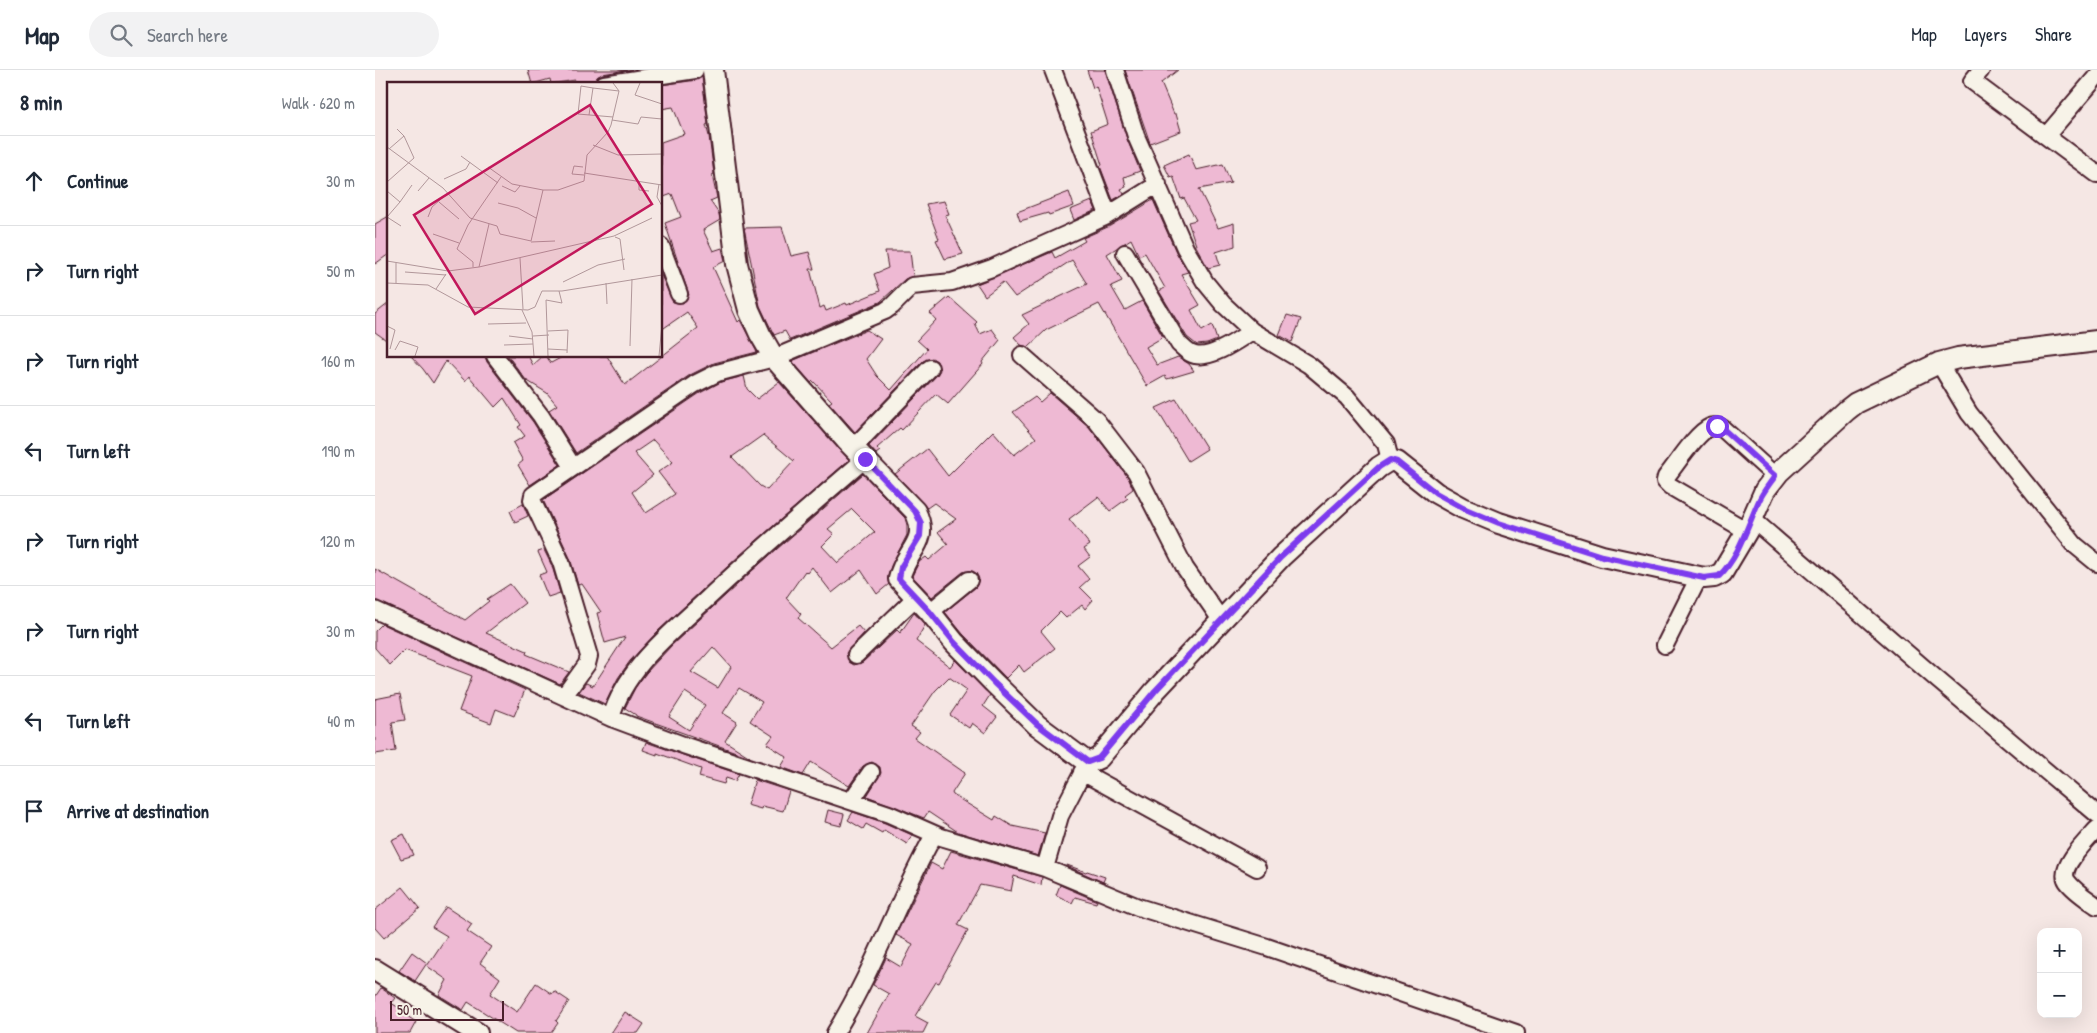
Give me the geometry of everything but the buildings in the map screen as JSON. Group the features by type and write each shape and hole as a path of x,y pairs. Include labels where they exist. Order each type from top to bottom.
{"street":[{"path":"615,82 695,70"},
{"path":"713,70 737,264 749,310 774,358 859,453 915,511 921,523 920,536 901,567 899,579 930,612 954,642 1031,719 1085,767 1257,868"},
{"path":"1053,70 1108,215"},
{"path":"1115,70 1136,136 1182,242 1198,272 1223,304 1258,335 1309,365 1347,397 1386,444 1390,457 1442,497 1499,523 1602,556 1699,577 1714,577 1722,573 1749,525 1761,497 1775,476 1856,402 1939,363 1958,358 2097,341"},
{"path":"1981,70 1973,81 2097,174"},
{"path":"2046,136 2097,76"},
{"path":"565,696 587,664 589,656 561,562 531,500 533,495 695,384 717,373 774,358 885,311 912,286 952,282 992,268 1108,215 1158,184"},
{"path":"663,251 679,294"},
{"path":"1125,253 1179,344 1189,353 1202,356 1258,335"},
{"path":"1022,355 1096,420 1136,472 1185,568 1221,620"},
{"path":"497,358 541,416 573,467"},
{"path":"1939,363 1969,413 2075,546 2097,563"},
{"path":"611,718 616,701 652,651 859,453 930,368"},
{"path":"1775,476 1722,428 1717,426 1710,427 1699,436 1666,477 1665,481 1669,486 1749,525 2097,814"},
{"path":"1045,868 1060,816 1085,767 1099,758 1155,691 1281,557 1390,457"},
{"path":"1665,645 1699,577"},
{"path":"930,612 969,580"},
{"path":"856,655 915,598"},
{"path":"375,610 611,718 686,746 889,814 934,835 1045,868 1137,907 1267,947 1516,1033"},
{"path":"851,801 871,772"},
{"path":"2097,829 2069,862 2065,870 2065,879 2069,884 2097,906"},
{"path":"835,1033 877,954 916,867 934,835"},
{"path":"375,970 477,1033"}],"route":[{"path":"865,459 915,511 921,523 922,530 918,542 901,567 899,579 930,612 954,642 994,683 1037,724 1080,758 1088,762 1099,758 1155,691 1281,557 1379,467 1390,460 1402,465 1419,481 1436,493 1463,508 1499,523 1602,556 1704,578 1719,576 1735,554 1753,519 1757,504 1775,476 1722,428 1717,426"}]}
